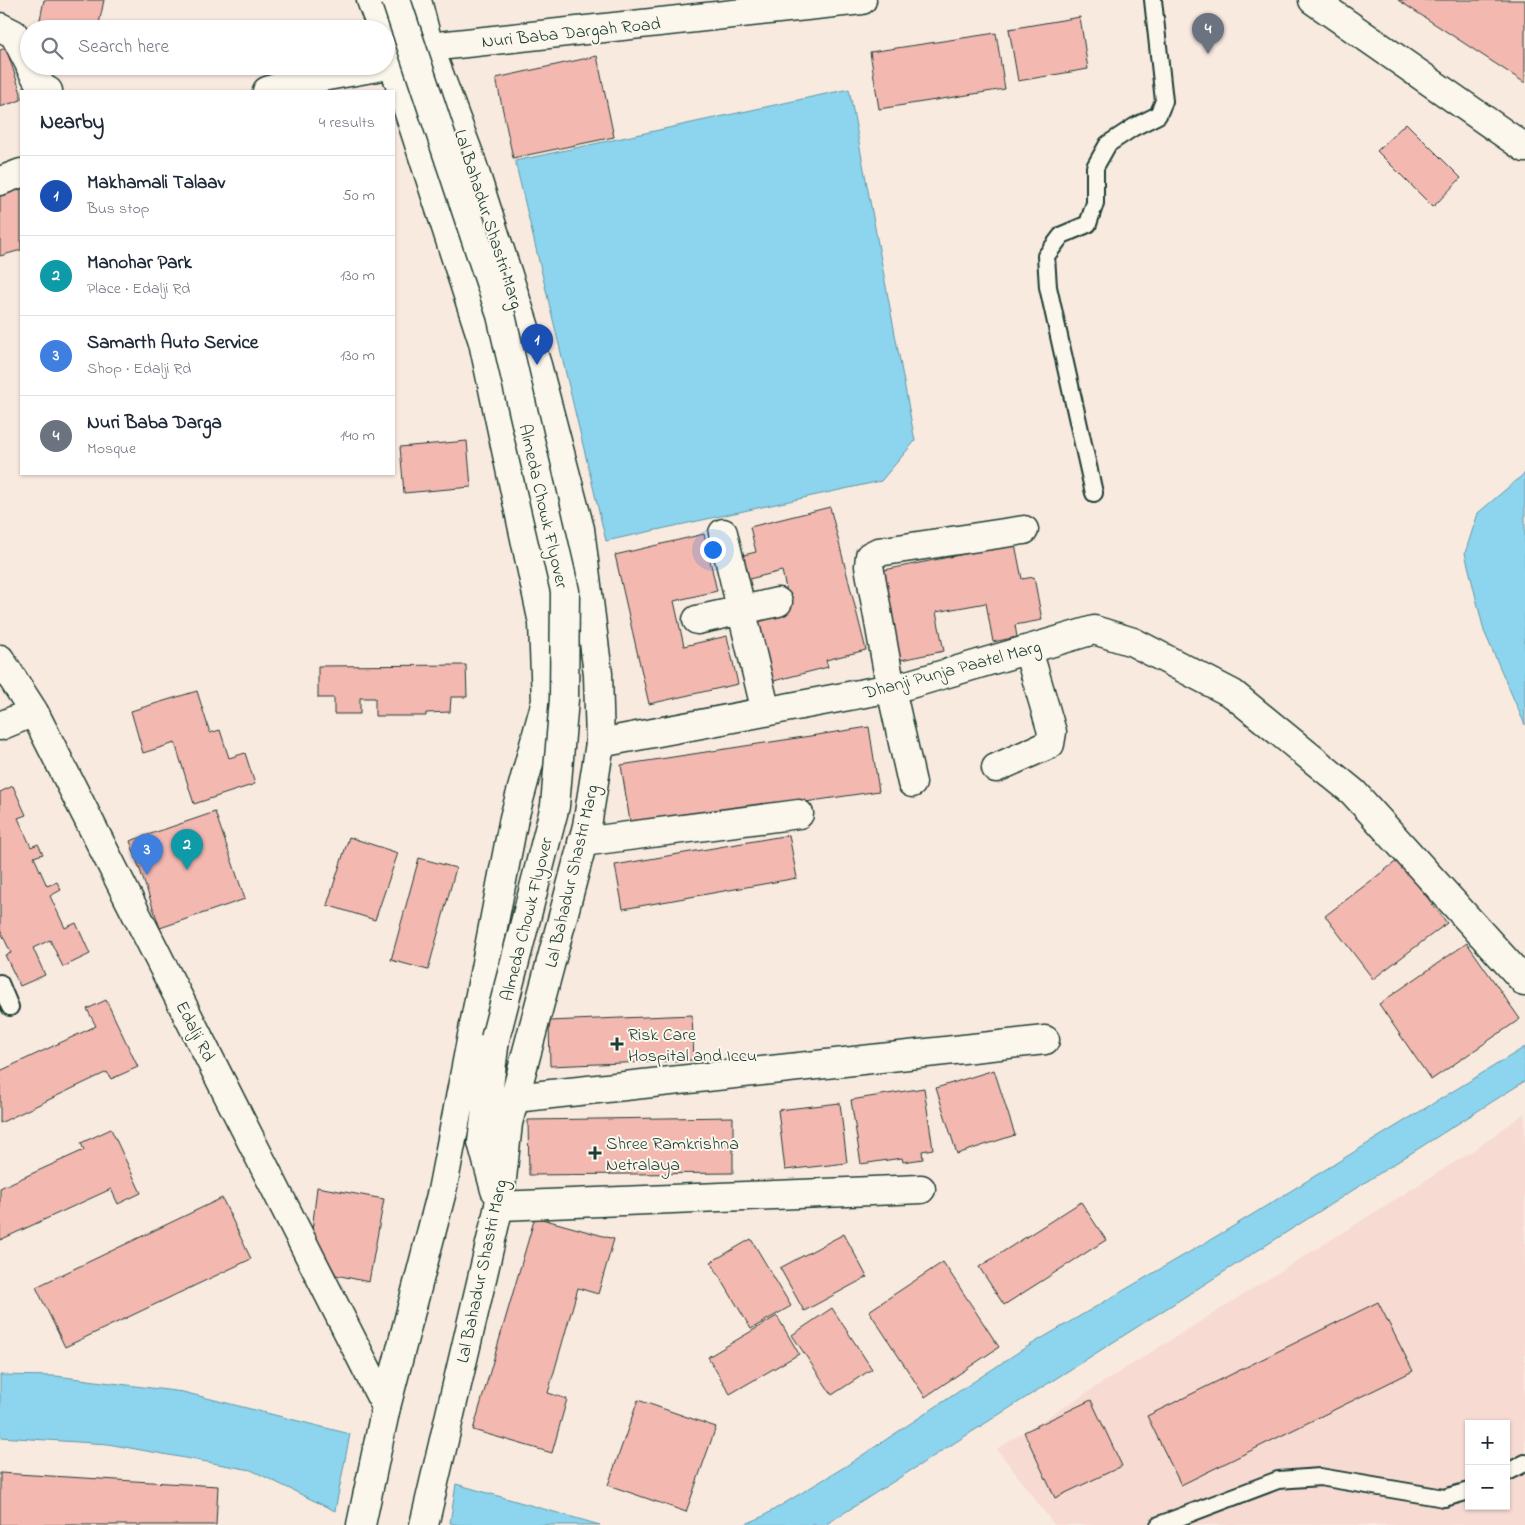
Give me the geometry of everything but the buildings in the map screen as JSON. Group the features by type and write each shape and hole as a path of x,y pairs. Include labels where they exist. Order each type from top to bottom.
{"street":[{"path":"371,0 379,20"},
{"name":"Almeda Chowk Flyover","path":"396,0 501,315 565,591 564,699 555,806 495,1039 482,1142 499,1206"},
{"name":"Lal Bahadur Shastri Marg","path":"416,0 429,47 470,157 537,365 580,529 598,674 600,743 582,842 508,1122 499,1206 424,1525"},
{"name":"Nuri Baba Dargah Road","path":"395,58 429,47 862,0"},
{"path":"1313,0 1525,148"},
{"path":"0,27 14,34 20,46"},
{"path":"35,75 42,88 46,90"},
{"name":"Nuri Baba Dargah Road","path":"270,90 324,75"},
{"path":"361,1525 386,1407 442,1191 514,818 546,701 543,623 483,342 392,75"},
{"path":"0,180 20,173"},
{"path":"912,783 890,688 869,566 870,556 878,552 1024,530"},
{"path":"723,533 766,712"},
{"path":"697,620 778,602"},
{"name":"Dhanji Punja Paatel Marg","path":"600,743 890,688 1094,630 1133,642 1233,694 1354,792 1525,982"},
{"path":"996,768 1050,744 1052,732 1028,650"},
{"name":"Edalji Rd","path":"0,659 34,712 386,1407"},
{"path":"0,726 34,712"},
{"path":"582,842 799,814"},
{"path":"515,1098 1045,1040"},
{"path":"442,1191 482,1142"},
{"path":"499,1206 921,1189"}],"lane":[{"path":"1094,493 1048,287 1046,256 1062,235 1088,224 1095,204 1095,167 1108,144 1134,127 1158,115 1164,101 1153,0"},
{"path":"0,983 10,1007"},
{"path":"1510,1471 1525,1463"},
{"path":"1160,1525 1278,1480 1320,1477 1444,1498 1465,1492"}],"shaded area":[{"path":"1525,1113 1525,1525 1054,1525 997,1449 1474,1150"}],"water":[{"path":"849,89 915,441 881,481 606,541 515,161"},
{"path":"1525,473 1525,725 1484,631 1465,553 1478,513"},
{"path":"1525,1047 1525,1081 825,1525 743,1525 760,1518 846,1466 1020,1351 1227,1230"},
{"path":"0,1375 56,1376 183,1392 350,1434 335,1511 251,1470 108,1444 0,1437"},
{"path":"456,1484 600,1525 460,1525 450,1523"}],"place":[{"name":"Nuri Baba Darga","path":"1208,54"},
{"name":"Makhamali Talaav","path":"537,365"},
{"name":"Manohar Park","path":"187,870"},
{"name":"Samarth Auto Service","path":"147,875"},
{"name":"Risk Care Hospital and Iccu","path":"617,1044"},
{"name":"Shree Ramkrishna Netralaya","path":"595,1153"}]}
